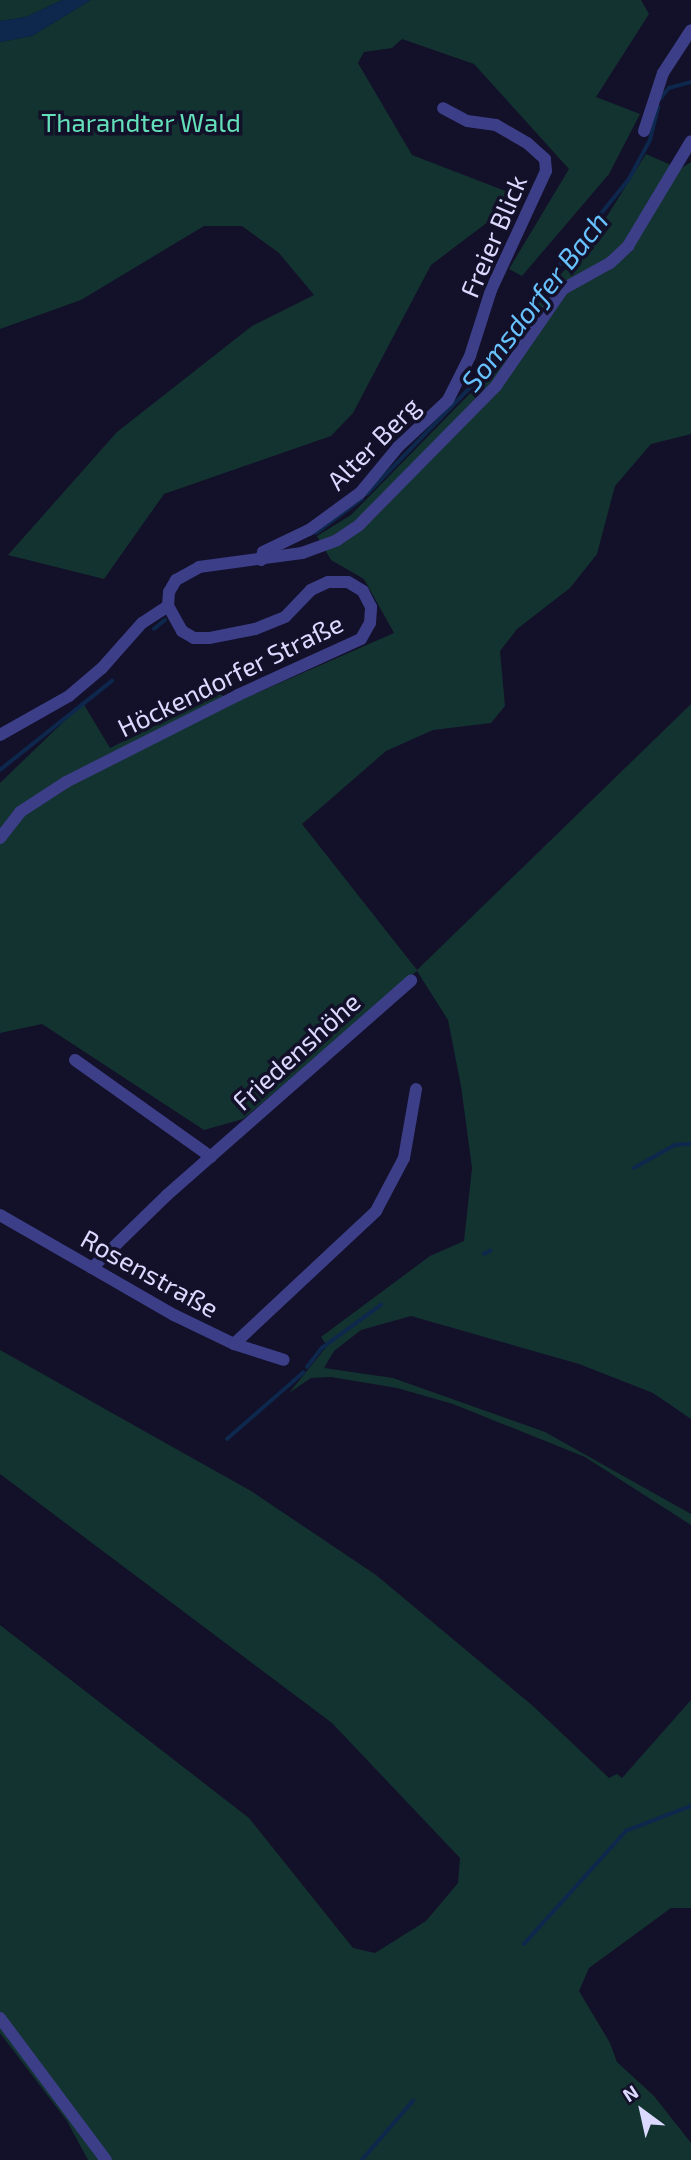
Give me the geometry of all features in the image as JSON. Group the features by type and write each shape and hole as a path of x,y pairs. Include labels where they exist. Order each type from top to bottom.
{"street":[{"path":"644,131 663,73 691,30"},
{"name":"Freier Blick","path":"443,108 467,121 496,125 527,143 545,159 546,171 491,290 470,356 448,400"},
{"path":"0,735 69,696 102,668 142,623 168,606 169,592 187,572 302,553 337,540 359,525 496,386 563,289 610,263 628,246 691,141"},
{"name":"Alter Berg","path":"261,560 263,552 300,535 360,493 398,447 448,400"},
{"name":"Höckendorfer Straße","path":"0,838 20,812 66,782 238,695 342,651 360,639 370,623 371,607 363,590 348,582 328,582 311,590 285,617 254,629 209,638 194,638 182,631 168,606"},
{"name":"Friedenshöhe","path":"92,1268 211,1157 411,981"},
{"path":"75,1060 211,1157"},
{"path":"234,1344 376,1211 404,1158 416,1089"},
{"name":"Rosenstraße","path":"0,1214 92,1268 234,1344 284,1360"},
{"path":"0,2018 106,2160"}],"green space":[{"path":"0,0 62,0 26,17 0,21"},
{"name":"Tharandter Wald","path":"91,0 641,0 649,14 596,97 640,114 609,174 522,276 509,269 569,169 474,64 402,39 392,48 364,52 358,63 412,155 521,197 431,265 353,413 331,436 164,494 104,579 8,555 117,432 252,326 314,295 279,253 242,226 204,226 81,300 0,329 0,42 32,36"},
{"path":"646,154 680,169 691,162 691,434 651,444 615,486 597,554 570,588 517,629 500,651 505,706 491,723 433,730 386,751 302,824 417,970 691,704 691,1419 653,1393 579,1364 411,1316 361,1330 334,1351 324,1368 393,1378 545,1432 691,1514 691,1525 585,1457 453,1404 397,1388 331,1377 311,1378 289,1393 327,1346 321,1337 430,1256 464,1241 472,1168 461,1086 448,1020 417,971 243,1119 204,1130 42,1024 0,1033 0,783 83,703 110,748 221,693 227,706 394,633 364,579 331,560 317,536 351,515 488,375 552,284 592,240"},
{"path":"0,1350 251,1491 376,1575 533,1706 609,1778 617,1774 622,1778 691,1700 691,1908 671,1908 589,1968 579,1991 610,2043 617,2062 654,2096 691,2143 691,2160 88,2160 67,2121 0,2033 0,1625 249,1818 353,1948 375,1953 426,1921 458,1883 460,1858 332,1723 0,1474"}],"water":[{"path":"62,0 91,0 32,36 0,42 0,21 26,17"}],"waterway":[{"name":"Somsdorfer Bach","path":"660,99 669,88 691,82"},
{"name":"Somsdorfer Bach","path":"367,494 486,371 540,289 629,179 650,140 658,107"},
{"name":"Somsdorfer Bach","path":"316,533 362,499"},
{"name":"Somsdorfer Bach","path":"154,629 165,620"},
{"name":"Somsdorfer Bach","path":"0,770 112,681"},
{"path":"634,1168 675,1145 691,1144"},
{"path":"484,1254 490,1251"},
{"path":"307,1367 322,1348 381,1305"},
{"path":"227,1439 303,1373"},
{"path":"524,1944 626,1831 691,1806"},
{"path":"362,2160 413,2101"}]}
